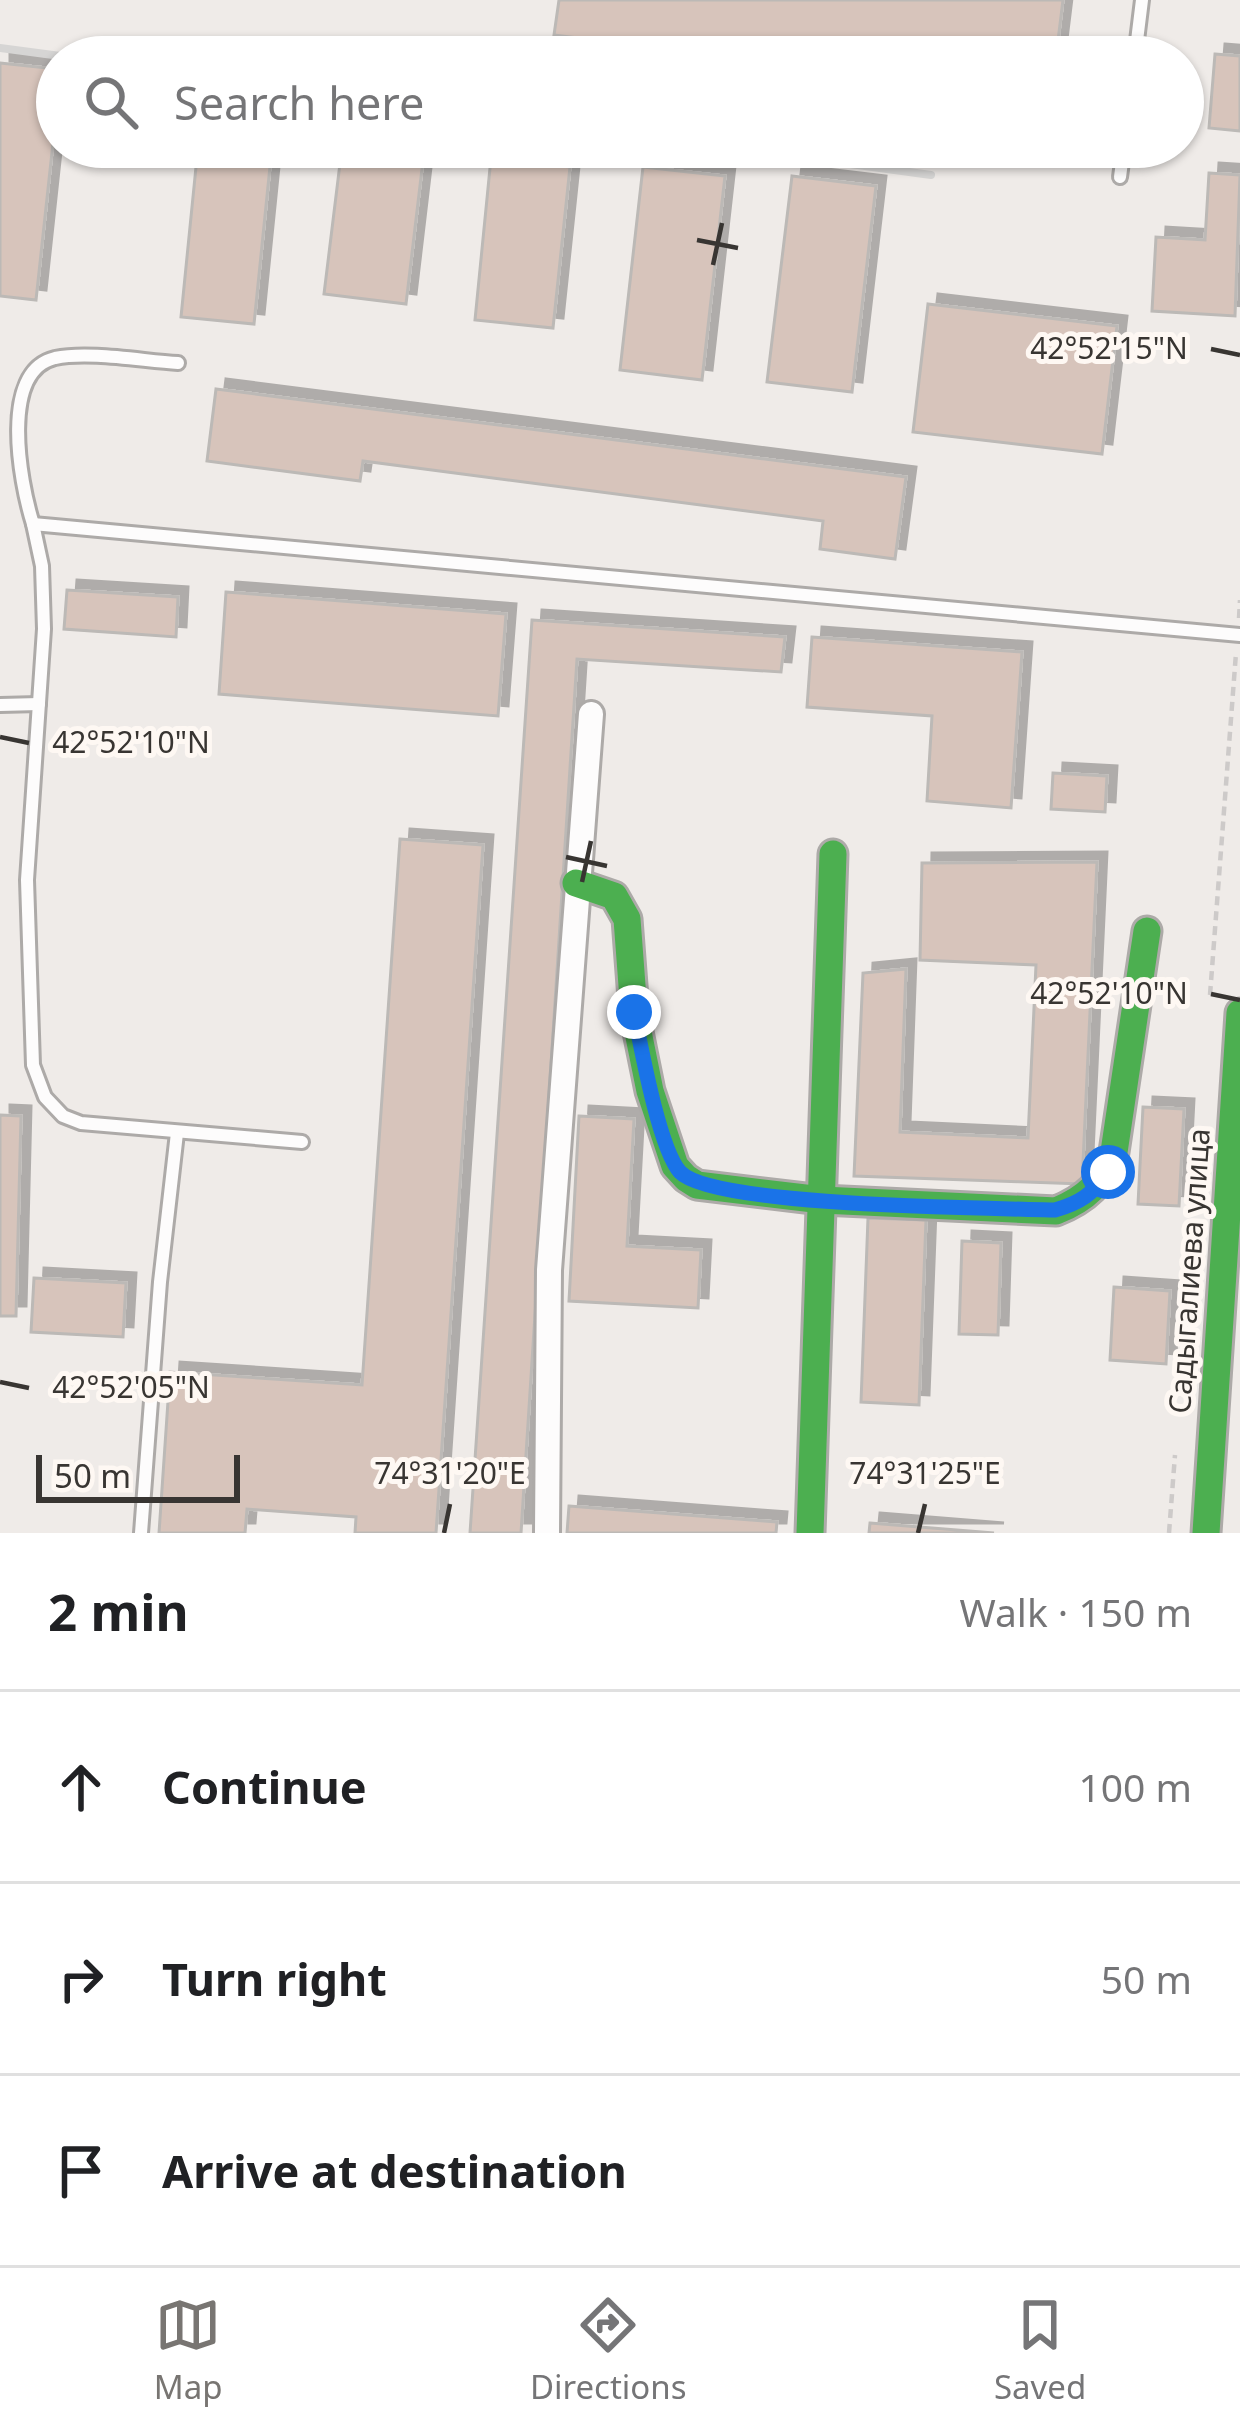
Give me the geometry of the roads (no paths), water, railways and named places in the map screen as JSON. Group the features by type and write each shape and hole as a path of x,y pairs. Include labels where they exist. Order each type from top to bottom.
{"street":[{"path":"547,1533 549,1270 591,714"},
{"path":"810,1533 833,854"},
{"path":"577,883 614,896 627,919 634,1012 650,1091 675,1166 697,1184 822,1200 1055,1210 1095,1191 1114,1152 1147,931"},
{"name":"Садыгалиева улица","path":"1206,1533 1228,1387 1240,1013"}],"lane":[{"path":"1138,36 1142,0"},
{"path":"1120,177 1121,168"},
{"path":"178,363 58,357 37,363 22,376 15,400 16,473 42,566 44,629 27,880 33,1065 45,1097 63,1116 81,1123 302,1142"},
{"path":"33,524 1240,635"},
{"path":"0,705 39,704"},
{"path":"141,1533 177,1133"}],"railway":[{"path":"0,48 36,53"},
{"path":"880,168 931,175"}]}
